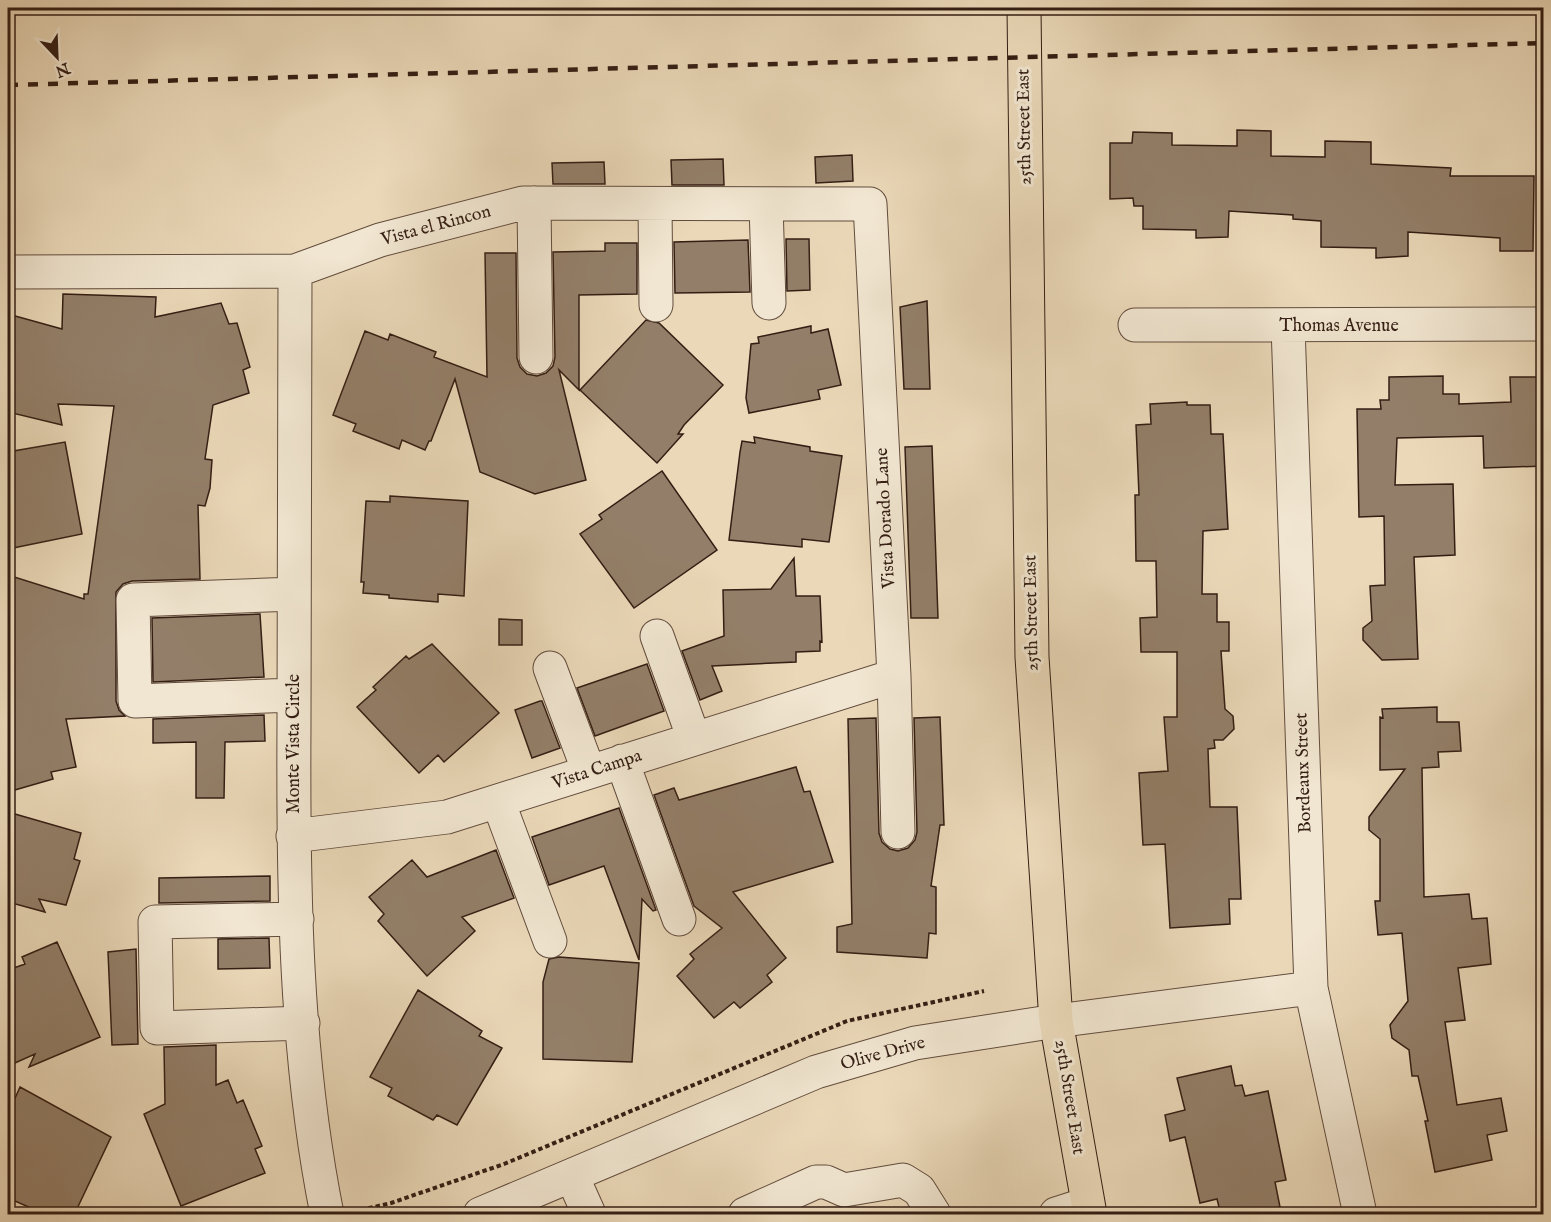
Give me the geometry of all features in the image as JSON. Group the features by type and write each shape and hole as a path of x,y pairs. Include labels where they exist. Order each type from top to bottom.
{"main road":[{"name":"25th Street East","path":"1024,8 1032,657 1056,1021 1088,1209"}],"street":[{"name":"Vista el Rincon","path":"8,272 295,271 380,240 524,203 870,204"},
{"path":"534,203 536,357"},
{"path":"655,204 656,305"},
{"path":"766,204 769,303"},
{"name":"Vista Dorado Lane","path":"870,204 894,676 898,832"},
{"name":"Monte Vista Circle","path":"295,271 294,836 303,1023 317,1164 327,1215"},
{"name":"Thomas Avenue","path":"1135,325 1544,324"},
{"name":"Bordeaux Street","path":"1288,326 1311,988 1360,1215"},
{"path":"294,594 133,600 135,701 294,695"},
{"path":"657,636 693,739"},
{"path":"550,668 590,772"},
{"name":"Vista Campa","path":"294,836 447,817 894,676"},
{"path":"622,762 679,920"},
{"path":"498,801 549,941"},
{"path":"297,919 155,922 157,1028 303,1023"},
{"name":"Olive Drive","path":"480,1215 816,1072 915,1043 1056,1021 1311,988"},
{"path":"572,1176 589,1215"},
{"path":"745,1215 816,1182 826,1182 844,1190 903,1180 919,1190 934,1215"},
{"path":"1056,1215 1088,1209"}],"building":[{"path":"1237,130 1271,131 1271,156 1325,157 1325,141 1371,142 1371,164 1451,168 1450,176 1534,176 1533,251 1500,251 1500,238 1408,232 1408,256 1376,258 1376,248 1321,247 1321,221 1293,219 1293,215 1229,211 1228,237 1196,238 1196,230 1143,229 1143,206 1134,206 1133,198 1110,199 1110,143 1132,143 1133,132 1172,133 1172,145 1237,146"},
{"path":"852,155 853,181 816,183 815,157"},
{"path":"723,159 724,185 672,185 671,160"},
{"path":"604,162 605,184 553,184 552,163"},
{"path":"786,239 809,239 810,290 787,291"},
{"path":"748,240 750,292 675,293 674,242"},
{"path":"605,243 637,243 637,294 579,295 579,390 559,370 586,480 535,494 480,472 455,379 431,441 425,450 402,440 399,449 353,431 356,424 333,415 365,331 388,340 390,334 436,352 434,357 487,377 485,253 516,253 517,358 520,367 527,374 537,376 546,373 553,366 555,357 553,252 605,251"},
{"path":"63,294 156,297 155,317 221,303 229,324 237,323 250,367 243,370 249,393 213,405 205,459 212,460 210,488 205,506 198,505 200,579 132,581 123,584 116,592 116,701 119,710 125,716 66,719 76,767 51,772 53,779 8,792 8,575 84,599 84,594 88,594 114,406 58,404 62,425 8,412 8,314 62,329"},
{"path":"927,301 930,389 904,389 900,307"},
{"path":"646,320 659,323 723,385 684,425 678,434 683,434 657,463 580,390"},
{"path":"811,326 811,333 828,329 841,385 818,390 820,399 749,413 746,398 751,344 759,343 758,337"},
{"path":"1443,376 1443,394 1459,394 1459,404 1511,402 1510,377 1544,377 1544,466 1484,468 1483,436 1397,438 1395,485 1453,484 1455,555 1414,557 1418,659 1382,660 1363,640 1363,628 1372,621 1370,586 1385,585 1384,516 1359,517 1357,409 1381,409 1380,400 1389,400 1389,377"},
{"path":"1187,402 1187,405 1210,405 1211,434 1223,434 1228,529 1203,531 1202,594 1217,594 1217,622 1229,622 1229,651 1221,651 1225,709 1233,716 1234,729 1223,740 1214,740 1215,748 1208,749 1210,807 1237,807 1241,899 1229,899 1230,924 1170,928 1165,844 1143,845 1139,773 1168,771 1164,717 1177,717 1177,652 1141,652 1140,618 1157,617 1156,561 1136,561 1135,495 1139,495 1136,425 1151,424 1150,404"},
{"path":"754,437 810,447 810,451 842,456 829,542 802,539 802,547 729,540 742,441 755,443"},
{"path":"65,442 82,534 8,549 8,452"},
{"path":"932,446 938,618 911,618 905,447"},
{"path":"662,471 717,550 634,608 580,534 602,519 599,515"},
{"path":"390,496 468,501 464,596 438,594 438,602 389,598 389,595 363,593 364,582 361,582 366,501 390,502"},
{"path":"794,558 796,596 820,596 822,642 820,641 820,651 796,652 796,662 712,666 722,691 700,700 682,651 724,636 723,590 771,589"},
{"path":"260,614 264,677 153,682 152,618"},
{"path":"499,619 522,620 522,645 499,645"},
{"path":"432,644 499,713 444,762 438,755 419,773 357,707 376,690 373,687 406,656 409,659"},
{"path":"647,664 664,711 595,736 577,688"},
{"path":"542,701 560,748 532,758 515,710"},
{"path":"1437,707 1437,722 1459,722 1461,751 1438,752 1439,767 1422,768 1424,897 1469,894 1472,919 1487,918 1491,964 1458,968 1465,1020 1445,1022 1457,1105 1501,1098 1507,1131 1487,1135 1492,1160 1435,1172 1425,1121 1428,1121 1418,1076 1412,1076 1409,1050 1392,1038 1390,1025 1408,1001 1402,933 1378,935 1375,901 1380,901 1380,839 1369,830 1369,817 1405,769 1380,770 1382,709"},
{"path":"264,715 265,741 225,742 224,798 196,798 196,742 153,743 153,719"},
{"path":"940,717 944,825 940,825 931,886 936,887 936,934 929,933 927,958 837,952 837,927 852,924 848,719 876,718 879,833 882,842 890,849 898,851 908,848 915,840 917,832 914,718"},
{"path":"796,767 804,792 810,791 833,862 733,892 786,958 767,975 772,982 740,1008 734,1002 714,1018 677,976 694,959 690,954 722,928 694,906 654,795 674,788 679,800"},
{"path":"619,808 656,910 653,911 642,899 639,960 604,866 549,885 532,837"},
{"path":"8,812 81,833 74,859 80,861 66,905 39,899 45,912 8,902"},
{"path":"496,850 514,898 462,917 475,931 427,976 378,921 384,914 369,897 412,860 427,877"},
{"path":"270,876 270,901 159,903 159,878"},
{"path":"269,938 270,968 218,969 218,939"},
{"path":"57,942 100,1037 29,1067 35,1054 8,1066 8,970 25,964 22,957"},
{"path":"136,949 138,1044 112,1045 108,952"},
{"path":"559,957 639,963 632,1062 543,1059 543,982 549,959"},
{"path":"418,990 482,1031 479,1036 502,1048 457,1125 437,1115 433,1120 388,1096 392,1088 370,1077"},
{"path":"216,1045 216,1085 228,1080 237,1103 243,1100 262,1146 255,1149 265,1173 181,1206 144,1114 165,1104 164,1047"},
{"path":"1231,1066 1235,1086 1242,1085 1245,1096 1268,1091 1286,1180 1275,1182 1280,1207 1248,1215 1221,1215 1217,1199 1200,1203 1185,1137 1170,1141 1165,1115 1185,1110 1177,1078"},
{"path":"20,1087 111,1137 74,1215 47,1215 8,1198 8,1114"}],"railway":[{"path":"8,85 1544,43"}]}
